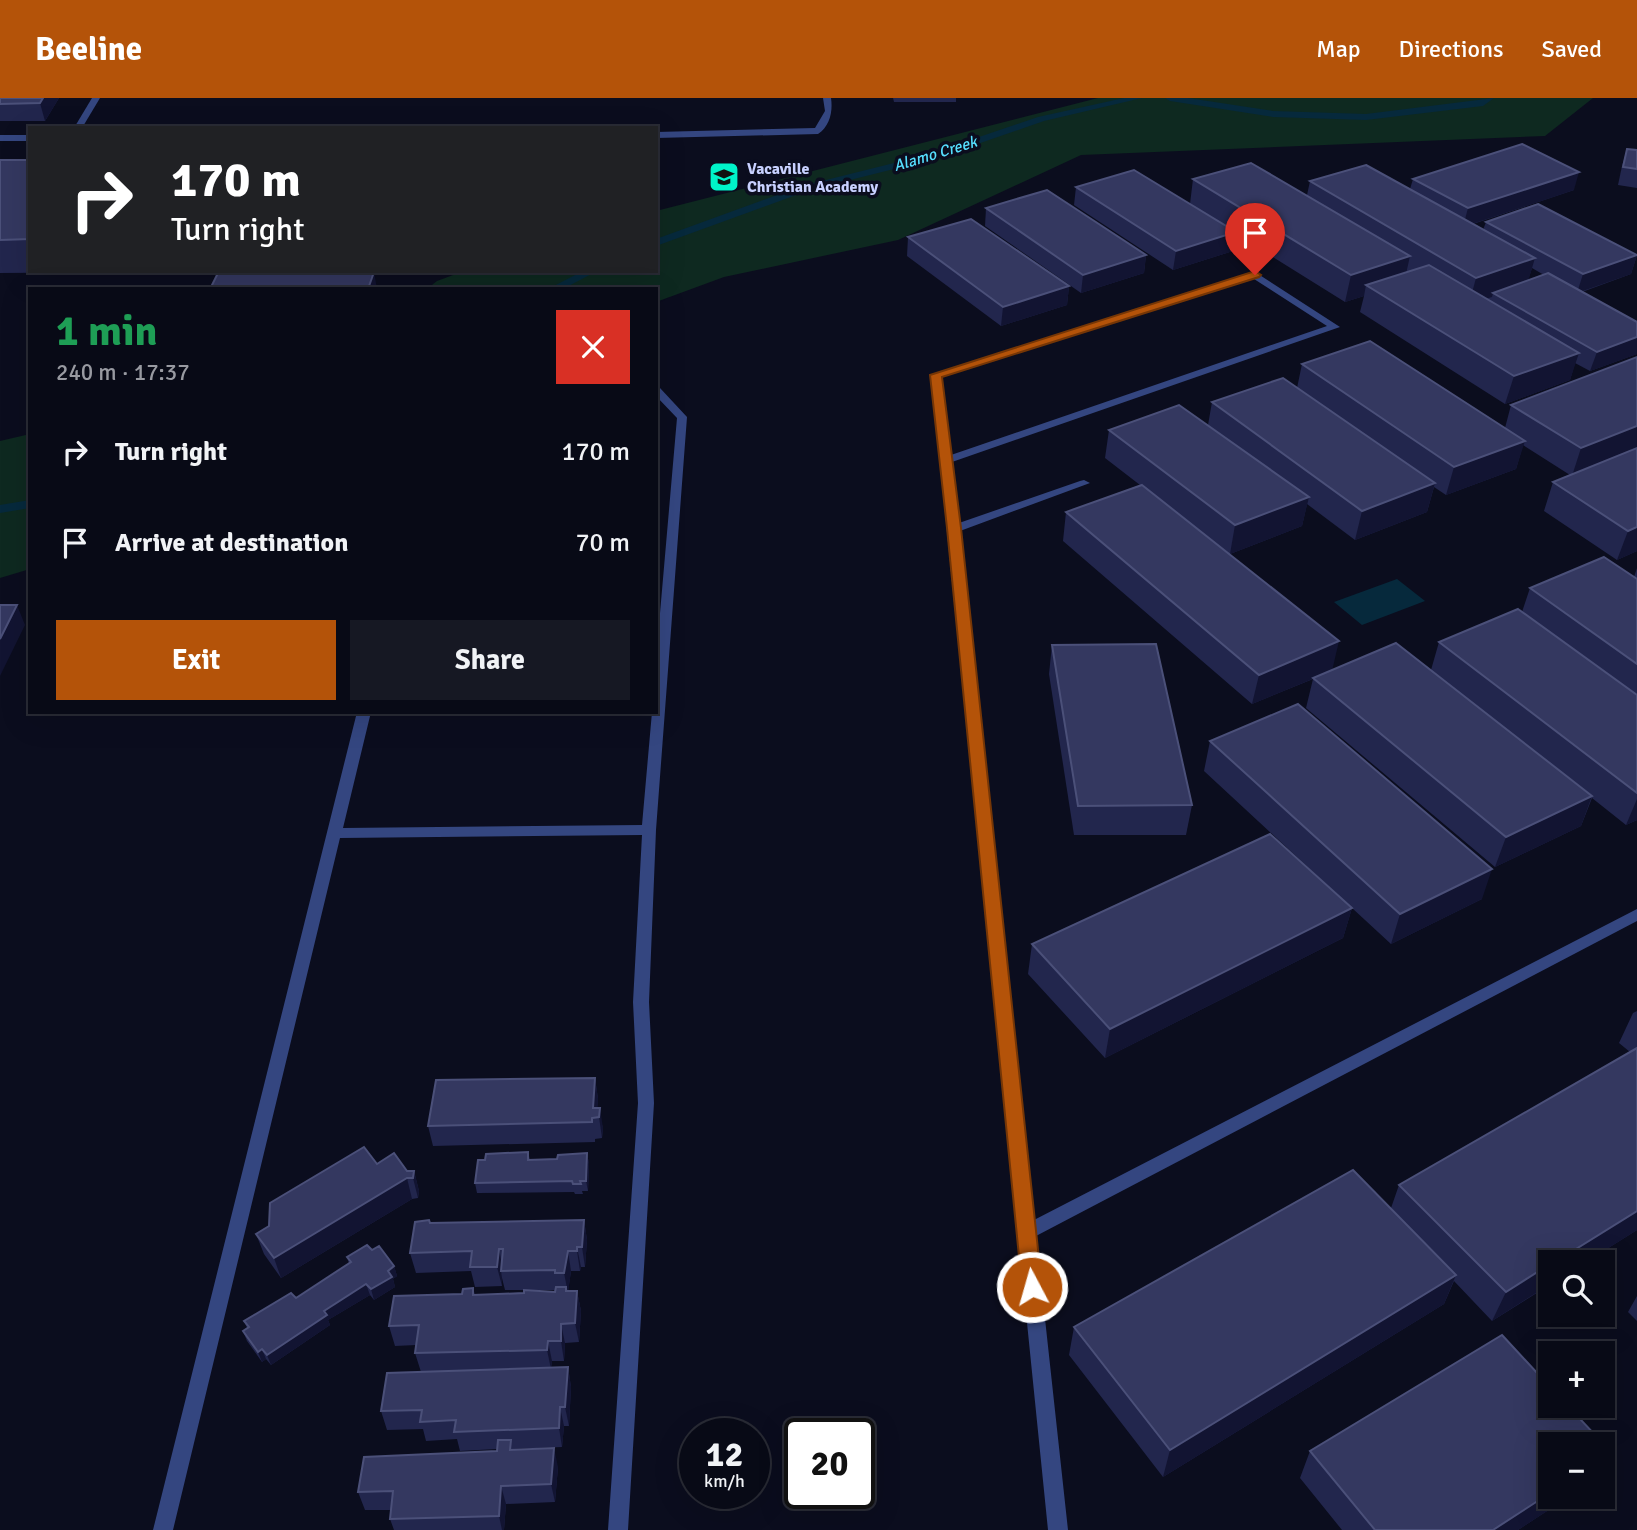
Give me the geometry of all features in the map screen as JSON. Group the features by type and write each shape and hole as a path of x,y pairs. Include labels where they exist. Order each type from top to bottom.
{"lane":[{"path":"79,126 96,98"},
{"path":"658,135 818,131 829,111 827,98"},
{"path":"0,138 28,138"},
{"path":"946,460 1335,327 1255,275 936,375 1058,1530"},
{"path":"618,1530 646,1103 641,1002 649,830 682,418 658,392"},
{"path":"954,528 1084,483"},
{"path":"163,1530 365,714"},
{"path":"336,834 649,830"},
{"path":"1026,1233 1637,914"}],"green space":[{"path":"1098,98 1593,98 1545,136 1081,155 898,240 724,277 658,301 658,287 430,287 437,281 459,273 658,273 658,210"},
{"path":"28,434 28,570 0,578 0,441"}],"water":[{"path":"1397,579 1425,601 1362,625 1334,602"}],"building":[{"path":"0,98 43,98 40,103 0,104"},
{"path":"1522,144 1579,172 1468,208 1413,179"},
{"path":"1627,149 1637,150 1637,169 1623,167"},
{"path":"0,160 28,160 28,239 0,240"},
{"path":"1251,163 1410,256 1351,275 1193,179"},
{"path":"1366,165 1535,258 1476,278 1310,181"},
{"path":"1134,170 1236,232 1176,251 1076,187"},
{"path":"1047,190 1146,255 1083,275 986,208"},
{"path":"1538,204 1637,255 1583,274 1486,222"},
{"path":"971,219 1069,286 1003,307 908,237"},
{"path":"1429,265 1579,353 1514,376 1366,285"},
{"path":"218,273 374,273 369,287 211,287"},
{"path":"1548,273 1637,322 1637,337 1597,352 1493,293"},
{"path":"1370,341 1525,441 1454,467 1302,364"},
{"path":"1637,357 1637,426 1581,448 1511,405"},
{"path":"1283,378 1435,483 1362,511 1212,402"},
{"path":"1179,405 1309,497 1235,525 1109,430"},
{"path":"1637,448 1637,527 1628,531 1553,482"},
{"path":"1142,485 1339,641 1259,675 1066,512"},
{"path":"1604,557 1637,579 1637,664 1530,588"},
{"path":"0,605 17,605 0,639"},
{"path":"1518,609 1637,695 1637,793 1439,642"},
{"path":"1396,643 1592,796 1506,837 1313,678"},
{"path":"1156,644 1192,805 1078,806 1052,645"},
{"path":"1298,704 1492,869 1400,914 1210,741"},
{"path":"1270,834 1352,908 1110,1029 1032,944"},
{"path":"1637,1048 1637,1211 1574,1250 1538,1250 1538,1272 1506,1292 1399,1185"},
{"path":"595,1078 593,1108 600,1108 599,1117 592,1118 592,1122 428,1126 436,1080"},
{"path":"364,1147 377,1164 394,1153 407,1171 414,1171 413,1178 407,1178 274,1258 256,1234 269,1226 270,1203"},
{"path":"528,1152 528,1160 557,1159 558,1155 587,1153 586,1181 580,1181 581,1184 573,1184 572,1181 475,1183 478,1160 485,1160 486,1154"},
{"path":"1353,1170 1456,1275 1170,1450 1074,1327"},
{"path":"429,1220 430,1223 584,1220 582,1247 577,1247 577,1251 568,1251 564,1273 555,1273 555,1270 501,1271 503,1249 499,1249 497,1267 470,1267 472,1251 410,1253 415,1222"},
{"path":"367,1245 372,1250 379,1246 394,1266 388,1271 392,1277 371,1289 366,1284 324,1311 327,1315 267,1355 262,1349 258,1352 243,1331 249,1327 244,1321 291,1293 296,1298 351,1262 347,1257"},
{"path":"556,1287 577,1291 575,1323 561,1324 561,1341 548,1341 547,1350 415,1353 419,1325 389,1326 394,1296 462,1294 463,1289 473,1288 473,1295 524,1293 524,1290 555,1292"},
{"path":"1502,1335 1538,1374 1538,1418 1579,1418 1592,1432 1538,1432 1538,1501 1493,1530 1375,1530 1310,1451"},
{"path":"568,1367 565,1407 560,1407 559,1428 454,1432 456,1420 420,1422 422,1410 381,1411 387,1373"},
{"path":"498,1440 511,1440 510,1450 554,1448 551,1484 501,1486 499,1516 390,1519 393,1491 358,1492 364,1457 497,1451"}],"waterway":[{"name":"Alamo Creek","path":"658,242 806,188 930,157 1041,119 1137,98"},
{"name":"Alamo Creek","path":"1170,98 1273,114 1366,117 1483,103 1489,98"},
{"name":"Alamo Creek","path":"557,287 588,273"},
{"name":"Alamo Creek","path":"0,509 28,504"}],"place":[{"name":"Vacaville Christian Academy","path":"724,177"}],"route":[{"path":"1032,1287 936,375 1255,275"}]}
